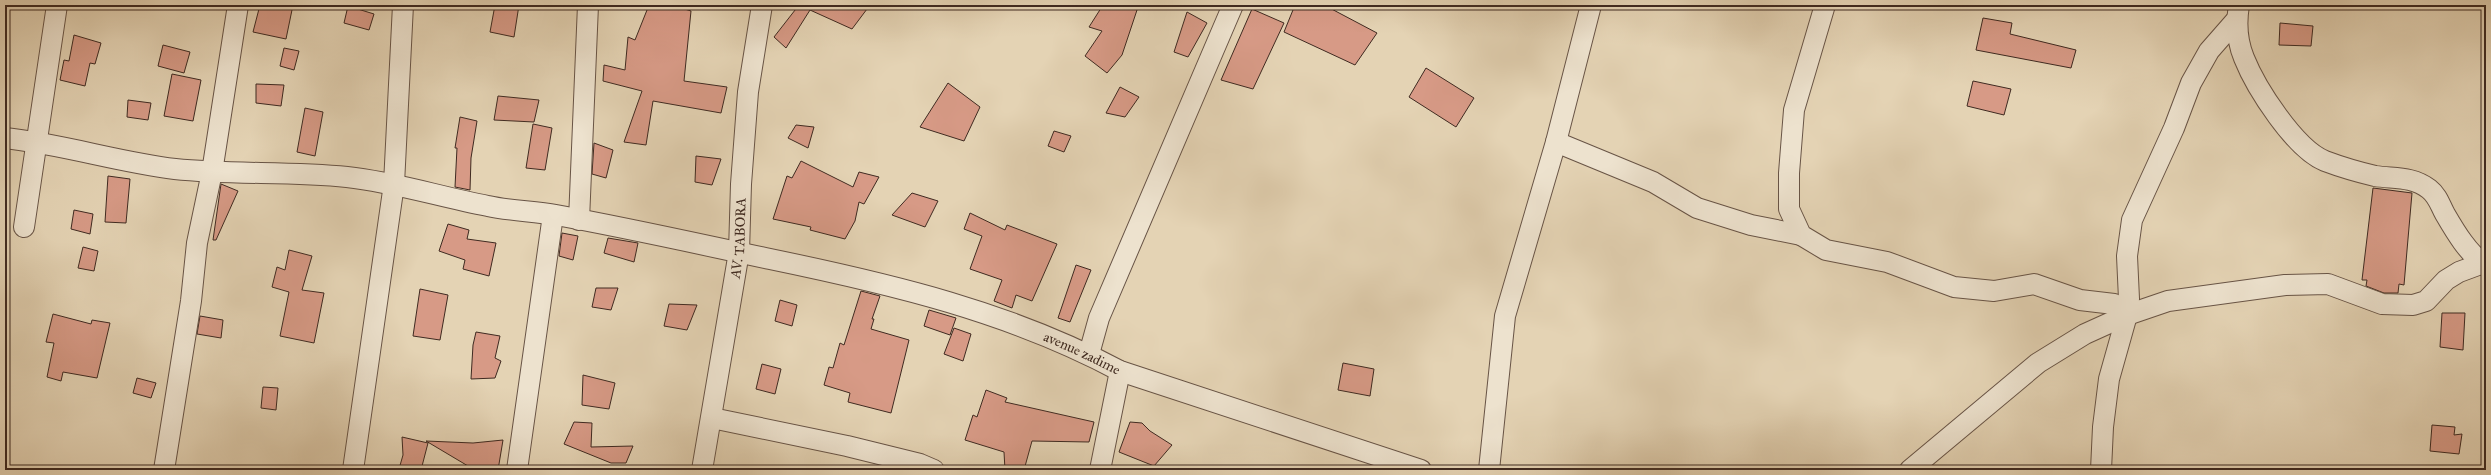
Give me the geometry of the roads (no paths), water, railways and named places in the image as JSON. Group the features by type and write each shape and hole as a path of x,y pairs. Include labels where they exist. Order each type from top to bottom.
{"street":[{"path":"24,227 57,5"},
{"path":"164,470 191,301 197,243 212,172 238,5"},
{"path":"353,470 394,184 403,5"},
{"path":"579,220 588,5"},
{"name":"AV. TABORA","path":"702,470 739,252 741,184 748,92 762,5"},
{"path":"1088,354 1099,318 1233,5"},
{"path":"1489,470 1504,316 1556,142 1591,5"},
{"path":"1801,235 1789,209 1789,173 1794,110 1825,5"},
{"path":"2238,12 2244,60 2274,111 2296,139 2311,154 2325,161 2376,176 2398,176 2419,182 2430,189 2438,198 2444,213 2467,248 2485,264"},
{"path":"2101,470 2103,428 2109,379 2127,315 2130,285 2127,256 2132,220 2174,128 2191,83 2209,51 2238,12"},
{"name":"avenue zadime","path":"5,138 36,141 158,166 212,172 280,172 347,177 394,184 489,207 553,215 866,279 947,300 1022,326 1088,354 1120,371 1421,470"},
{"path":"1556,142 1652,182 1682,200 1704,210 1751,225 1801,235 1826,250 1886,262 1954,287 1973,290 1994,290 2034,284 2080,300 2114,304 2127,315"},
{"path":"517,470 553,215"},
{"path":"1910,470 2038,363 2085,334 2127,315 2168,301 2285,286 2328,284 2382,304 2413,305 2426,301 2446,280 2459,272 2485,264"},
{"path":"1100,470 1120,371"},
{"path":"712,418 847,446 920,464 934,470"}]}
